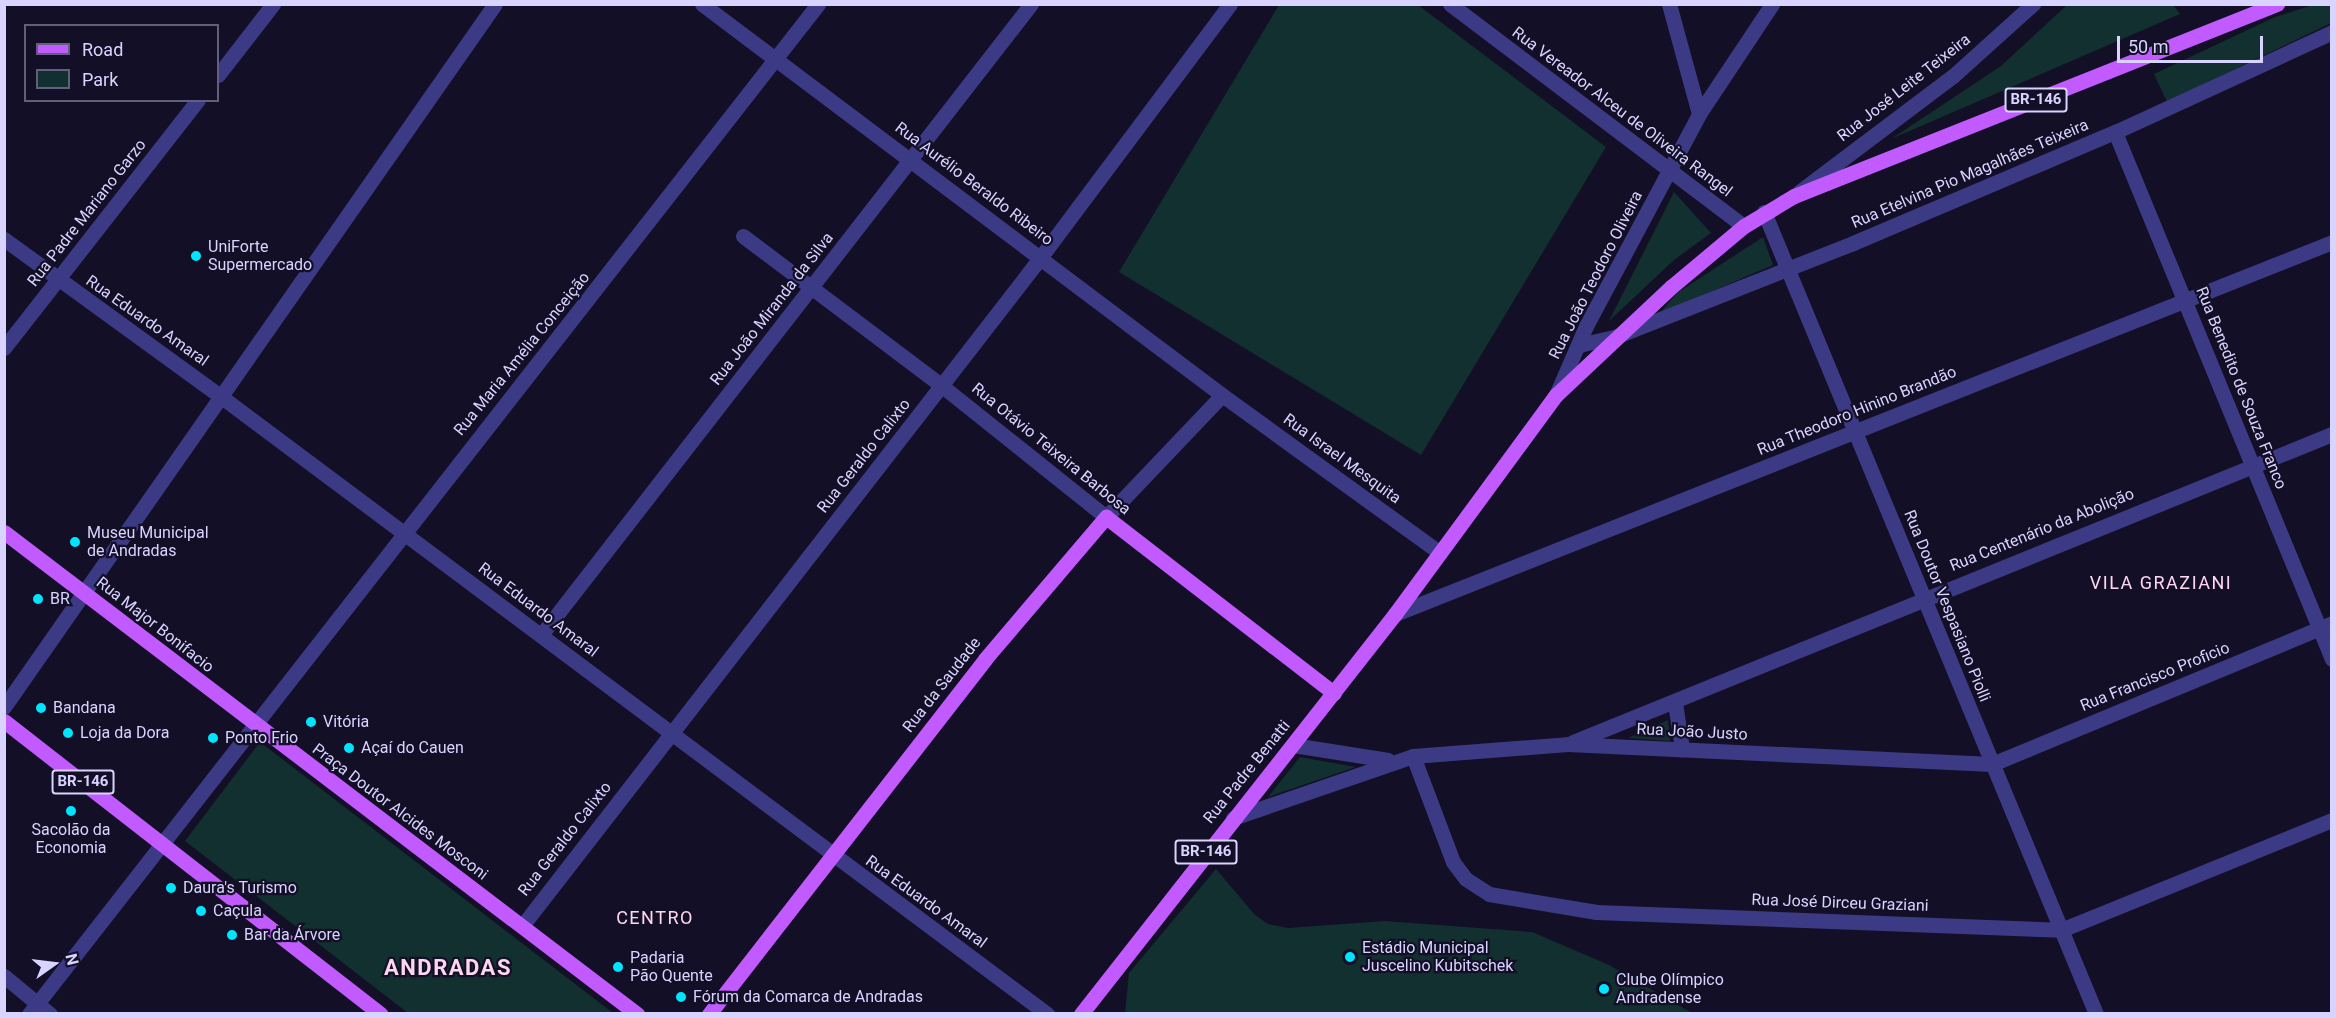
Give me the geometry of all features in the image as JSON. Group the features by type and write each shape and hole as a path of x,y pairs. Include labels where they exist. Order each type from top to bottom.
{"main road":[{"name":"BR-146","path":"1744,226 1794,196 2277,4"},
{"name":"Rua Etelvina Pio Magalhães Teixeira","path":"1556,395 1617,336 1744,226"},
{"name":"Rua João Teodoro Oliveira","path":"1440,553 1556,395"},
{"name":"Rua Otávio Teixeira Barbosa","path":"1106,517 1334,693"},
{"name":"Rua da Saudade","path":"709,1014 985,659 1106,517"},
{"name":"Rua Major Bonifacio","path":"4,532 254,725"},
{"name":"Rua Padre Benatti","path":"1081,1014 1233,818 1334,693 1440,553"},
{"name":"BR-146","path":"4,721 381,1014"},
{"name":"Praça Doutor Alcides Mosconi","path":"254,725 637,1014"}],"street":[{"path":"219,74 273,4"},
{"path":"4,707 219,394 495,4"},
{"name":"Rua Aurélio Beraldo Ribeiro","path":"702,4 1222,394"},
{"name":"Rua Maria Amélia Conceição","path":"254,725 818,4"},
{"name":"Rua João Miranda da Silva","path":"541,635 1031,4"},
{"name":"Rua Geraldo Calixto","path":"522,926 942,386 1230,4"},
{"name":"Rua Vereador Alceu de Oliveira Rangel","path":"1450,4 1669,172 1744,226"},
{"path":"1669,4 1699,114"},
{"name":"Rua João Teodoro Oliveira","path":"1556,395 1579,345 1699,114 1772,4"},
{"name":"Rua José Leite Teixeira","path":"1794,196 1953,76 2032,4"},
{"name":"Rua Etelvina Pio Magalhães Teixeira","path":"1617,336 1789,269 2115,132 2331,32"},
{"name":"Rua Padre Mariano Garzo","path":"4,348 196,102"},
{"name":"Rua Benedito de Souza Franco","path":"2115,132 2252,464 2325,626 2331,659"},
{"name":"Rua Doutor Vespasiano Piolli","path":"1764,212 2096,1014"},
{"name":"Rua Otávio Teixeira Barbosa","path":"743,236 942,386 1106,517"},
{"name":"Rua Eduardo Amaral","path":"4,239 219,394 1047,1014"},
{"name":"Rua Theodoro Hinino Brandão","path":"1395,614 2185,298 2331,242"},
{"path":"1579,345 1617,336"},
{"name":"Rua da Saudade","path":"1106,517 1222,394"},
{"name":"Rua Israel Mesquita","path":"1222,394 1440,553"},
{"name":"Rua Centenário da Abolição","path":"1568,744 1675,703 1925,597 2331,434"},
{"name":"Rua Francisco Proficio","path":"1992,764 2325,626"},
{"path":"1675,703 1682,749"},
{"path":"33,1008 254,725"},
{"name":"Rua João Justo","path":"1233,818 1391,761 1413,756 1568,744 1992,764"},
{"path":"1293,745 1391,761"},
{"name":"Rua José Dirceu Graziani","path":"1413,756 1452,862 1466,879 1489,894 1596,912 2061,930 2331,820"},
{"path":"4,976 33,1008 50,1014"}],"green space":[{"path":"1279,5 1418,5 1606,147 1421,455 1119,272"},
{"path":"2067,5 2173,5 2180,14 1891,139 2001,66"},
{"path":"2313,5 2331,5 2331,23 2167,102 2154,74 2275,17"},
{"path":"1674,192 1711,233 1674,260 1609,321"},
{"path":"1763,237 1773,265 1659,314 1677,293"},
{"path":"1668,720 1670,741 1628,738"},
{"path":"260,742 613,1013 408,1013 185,841"},
{"path":"1300,757 1356,767 1268,797"},
{"name":"Estádio Municipal Juscelino Kubitschek","path":"1216,869 1255,915 1268,924 1288,928 1385,921 1532,932 1609,965 1692,1013 1125,1013 1129,973"}],"place":[{"name":"UniForte Supermercado","path":"196,256"},
{"name":"Museu Municipal de Andradas","path":"75,542"},
{"name":"BR","path":"38,599"},
{"name":"Bandana","path":"41,708"},
{"name":"Vitória","path":"311,722"},
{"name":"Loja da Dora","path":"68,733"},
{"name":"Ponto Frio","path":"213,738"},
{"name":"Açaí do Cauen","path":"349,748"},
{"name":"Sacolão da Economia","path":"71,811"},
{"name":"Daura's Turismo","path":"171,888"},
{"name":"Caçula","path":"201,911"},
{"name":"Bar da Árvore","path":"232,935"},
{"name":"Estádio Municipal Juscelino Kubitschek","path":"1350,957"},
{"name":"Padaria Pão Quente","path":"618,967"},
{"name":"Clube Olímpico Andradense","path":"1604,989"},
{"name":"Fórum da Comarca de Andradas","path":"681,997"}],"district":[{"name":"VILA GRAZIANI","path":"2161,583"},
{"name":"CENTRO","path":"655,918"},
{"name":"ANDRADAS","path":"448,968"}]}
